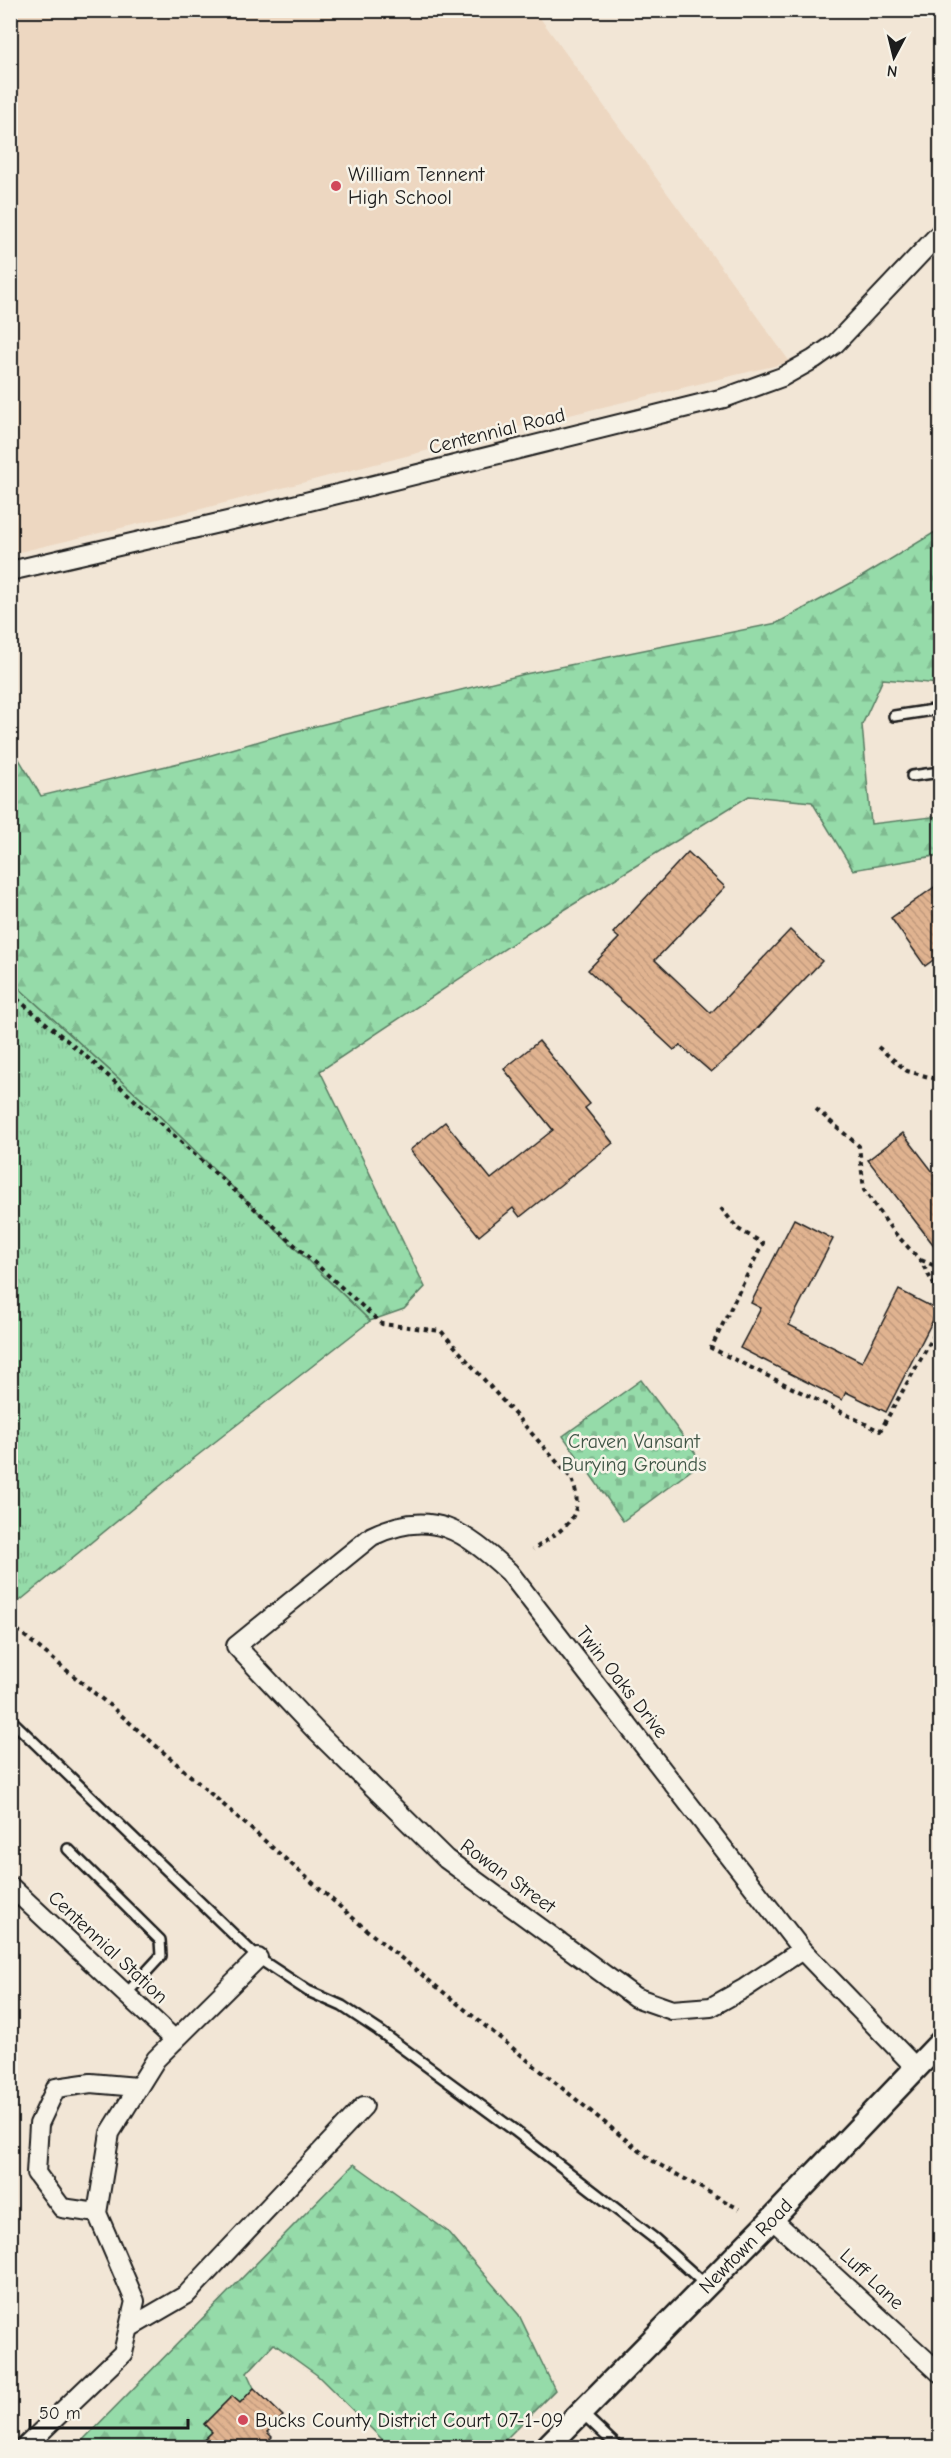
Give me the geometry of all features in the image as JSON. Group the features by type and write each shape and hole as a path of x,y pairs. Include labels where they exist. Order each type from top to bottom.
{"street":[{"name":"Centennial Road","path":"10,571 249,516 701,404 782,377 835,344 940,233"},
{"name":"Twin Oaks Drive","path":"236,1646 372,1536 393,1526 425,1523 452,1529 478,1544 508,1572 802,1950 916,2068"},
{"name":"Rowan Street","path":"236,1646 317,1732 446,1858 635,1997 672,2010 711,2007 745,1988 802,1950"},
{"name":"Centennial Station","path":"10,1886 175,2040"},
{"path":"24,2448 123,2353 135,2301 97,2213 110,2133 156,2060 258,1958"},
{"name":"Newtown Road","path":"546,2448 772,2219 940,2043"},
{"path":"97,2213 62,2208 36,2173 39,2124 56,2088 91,2083 137,2087"},
{"path":"129,2328 186,2295 363,2106"},
{"name":"Luff Lane","path":"772,2219 940,2373"}],"lane":[{"path":"894,716 940,709"},
{"path":"912,776 940,772"},
{"path":"10,1719 258,1958 308,1991 342,2006 387,2037 514,2130 655,2239 707,2285"},
{"path":"68,1849 160,1940 161,1956 126,1994"},
{"path":"581,2412 619,2448"}],"path":[{"path":"10,993 95,1064 381,1324 441,1331 572,1479 577,1494 578,1510 568,1523 533,1550"},
{"path":"878,1047 907,1071 940,1080"},
{"path":"816,1109 859,1146 864,1190 892,1230 920,1260 940,1295"},
{"path":"721,1208 738,1229 763,1243 711,1348 880,1431 940,1325"},
{"path":"920,1260 940,1268"},
{"path":"940,1594 934,1623 940,1624"},
{"path":"10,1624 114,1709 369,1932 651,2160 739,2209"}],"shaded area":[{"name":"William Tennent High School","path":"10,11 535,11 790,362 11,554"}],"green space":[{"path":"940,529 940,684 883,679 862,725 871,824 940,816 940,855 853,870 812,802 749,796 548,920 320,1071 425,1287 404,1309 370,1321 150,1107 11,981 10,744 41,796 208,756 284,734 525,674 777,623 853,582"},
{"path":"11,981 150,1107 370,1321 193,1459 11,1608"},
{"name":"Craven Vansant Burying Grounds","path":"641,1380 702,1462 623,1521 563,1436"},
{"path":"354,2164 447,2231 519,2315 555,2390 498,2447 390,2447 317,2375 274,2344 247,2373 254,2388 240,2403 232,2396 204,2424 212,2432 196,2447 75,2448"}],"building":[{"path":"688,852 725,887 655,960 711,1013 790,930 822,961 738,1049 711,1072 680,1045 674,1050 588,970 619,938 613,933"},
{"path":"940,883 940,955 925,966 891,918"},
{"path":"539,1041 590,1104 585,1108 613,1143 520,1217 513,1208 479,1236 410,1150 445,1122 491,1179 553,1130 504,1069"},
{"path":"903,1133 940,1181 940,1244 936,1248 868,1160"},
{"path":"794,1219 833,1239 789,1325 862,1362 899,1290 938,1310 886,1412 846,1392 842,1400 740,1348 761,1308 751,1303"},
{"name":"Bucks County District Court 07-1-09","path":"254,2388 283,2416 267,2432 272,2437 261,2448 196,2448 212,2432 204,2424 232,2396 240,2403"}],"place":[{"name":"William Tennent High School","path":"336,186"},
{"name":"Bucks County District Court 07-1-09","path":"243,2420"}]}
